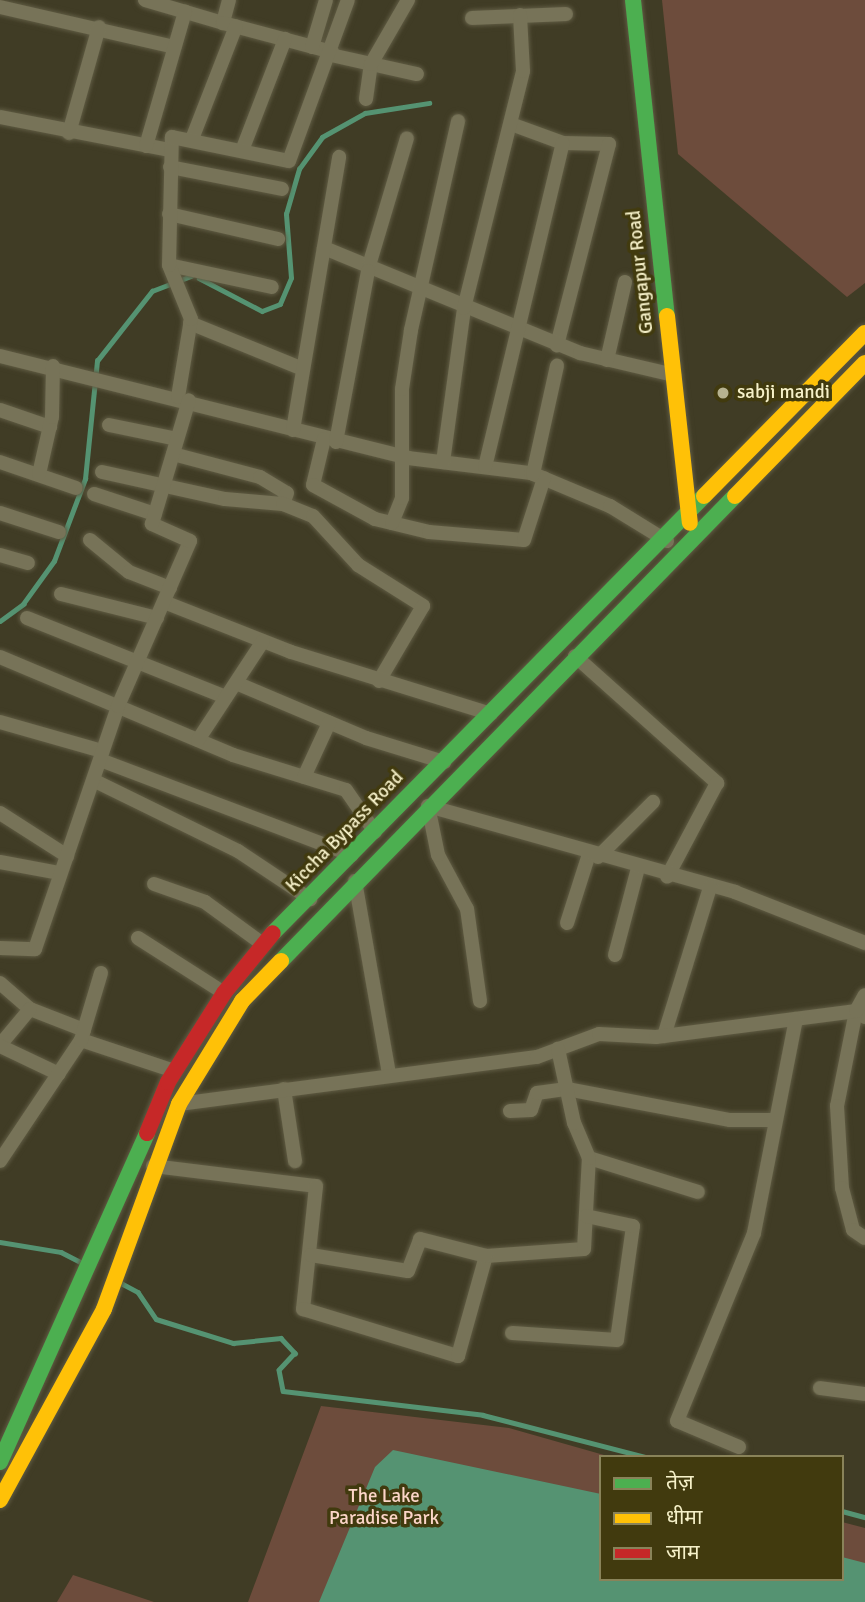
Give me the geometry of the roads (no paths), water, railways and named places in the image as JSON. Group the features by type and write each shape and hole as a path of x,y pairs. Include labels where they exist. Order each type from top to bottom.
{"main road":[{"name":"Gangapur Road","path":"633,0 689,513 686,544"},
{"name":"Kiccha Bypass Road","path":"0,1462 102,1243 138,1144 174,1071 220,998 264,944 865,333"},
{"path":"0,1500 104,1309 127,1255 153,1166 178,1104 233,1014 275,961 865,363"},
{"path":"718,485 732,499"},
{"path":"642,560 655,575"},
{"path":"491,714 504,728"},
{"path":"414,792 428,806"},
{"path":"220,998 233,1014"}],"street":[{"path":"145,0 371,64 417,74"},
{"path":"192,139 230,24 229,0"},
{"path":"312,47 326,0"},
{"path":"0,948 34,949 60,873 97,782 102,756 118,706 190,541 152,524 177,439 184,398 190,323 171,268 170,150 173,137 243,148 289,161 331,53 348,0"},
{"path":"366,99 371,64 408,0"},
{"path":"0,8 99,27 174,47"},
{"path":"146,146 185,12"},
{"path":"472,18 566,14"},
{"path":"443,462 464,308 523,71 520,15"},
{"path":"69,133 99,27"},
{"path":"243,148 285,39"},
{"path":"0,117 69,133 170,150"},
{"path":"392,523 402,498 405,457 402,389 418,291 458,121"},
{"path":"511,124 563,143 609,144 557,345"},
{"path":"407,138 369,267 330,440 313,485 392,523 524,540 539,476 557,366"},
{"path":"485,467 514,328 563,143"},
{"path":"293,430 339,157"},
{"path":"170,167 282,188"},
{"path":"170,214 278,239"},
{"path":"324,248 418,291 557,345 674,376"},
{"path":"171,268 271,287"},
{"path":"607,360 625,282"},
{"path":"190,323 303,369"},
{"path":"0,355 184,398 330,440 405,457 539,476 610,506 663,538 686,544"},
{"path":"39,474 50,427 53,366"},
{"path":"0,410 50,427"},
{"path":"109,425 177,439"},
{"path":"173,454 260,477 287,493 284,504"},
{"path":"0,462 76,488"},
{"path":"102,472 225,499 284,504 313,516 358,565 423,606 379,681"},
{"path":"93,494 155,513"},
{"path":"0,513 59,532"},
{"path":"90,540 129,572 167,595 263,641 379,681 491,714"},
{"path":"0,555 28,563"},
{"path":"61,594 157,618"},
{"path":"27,618 226,697"},
{"path":"198,740 263,641"},
{"path":"575,656 717,783 667,877"},
{"path":"0,657 198,740 346,790 375,832"},
{"path":"236,682 328,723 444,762"},
{"path":"0,722 102,756 352,855"},
{"path":"304,777 328,723"},
{"path":"97,782 238,851 310,899"},
{"path":"566,923 594,855 653,802"},
{"path":"480,1001 467,909 438,855 428,806 667,877 710,887 865,943"},
{"path":"0,813 67,856"},
{"path":"0,862 60,873"},
{"path":"615,955 638,868"},
{"path":"355,881 389,1073"},
{"path":"154,884 205,902 264,944"},
{"path":"664,1036 710,887"},
{"path":"138,938 220,998"},
{"path":"2,1155 83,1035 101,973"},
{"path":"0,983 30,1009 83,1035 174,1071"},
{"path":"865,995 836,1106 842,1188 853,1230 865,1238"},
{"path":"30,1009 0,1046 59,1074"},
{"path":"178,1104 558,1049 599,1034 664,1036 796,1019 860,1014"},
{"path":"738,1447 677,1421 754,1233 772,1120 796,1019"},
{"path":"311,1255 408,1271 420,1239 486,1256 584,1250 589,1158 567,1089 558,1049"},
{"path":"284,1089 295,1161"},
{"path":"510,1111 531,1110 537,1093 567,1089 730,1120 772,1120"},
{"path":"589,1158 698,1192"},
{"path":"153,1166 316,1186 311,1255 303,1309 458,1356 486,1256"},
{"path":"512,1333 617,1340 633,1226 586,1216"},
{"path":"820,1388 865,1394"}],"waterway":[{"path":"199,278 262,311 280,304 291,278 286,214 299,169 322,137 365,113 429,103"},
{"path":"0,621 23,604 54,561 85,479 97,361 152,291 191,276"},
{"path":"0,1242 61,1252 86,1265"},
{"path":"121,1283 138,1292 156,1319 233,1343 281,1338 295,1353 279,1370 283,1391 483,1415 637,1455"},
{"path":"844,1512 865,1517"}],"place":[{"name":"sabji mandi","path":"723,393"}],"park label":[{"name":"The Lake Paradise Park","path":"384,1508"}]}
